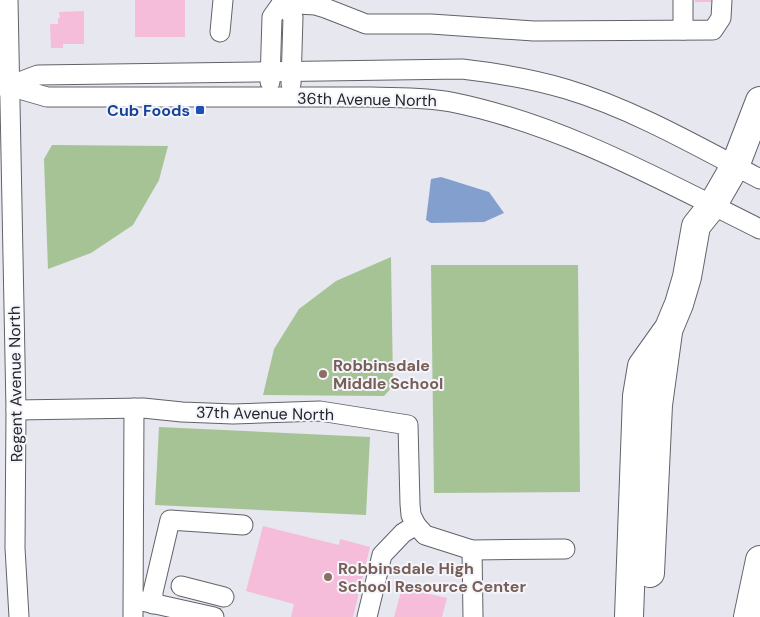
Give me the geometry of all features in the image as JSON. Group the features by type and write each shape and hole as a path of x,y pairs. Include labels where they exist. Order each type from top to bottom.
{"highway":[{"path":"630,617 637,396 642,366 669,328 687,277 696,226 712,206 735,166 760,101"},
{"path":"648,617 658,405 669,328"},
{"path":"748,617 760,560"}],"street":[{"name":"Regent Avenue North","path":"8,0 5,86 16,410 7,548 18,617"},
{"path":"220,32 223,0"},
{"path":"683,0 683,30"},
{"path":"282,2 315,5 366,24 431,24 534,31 713,30 721,18 722,0"},
{"path":"270,98 272,17 282,2"},
{"path":"282,2 293,17 291,98"},
{"name":"36th Avenue North","path":"5,86 38,75 462,69 521,77 568,89 607,103 661,128 760,179"},
{"name":"36th Avenue North","path":"5,86 47,97 423,99 470,106 524,122 565,137 644,172 760,229"},
{"path":"134,408 133,608 153,604 214,617"},
{"name":"37th Avenue North","path":"16,410 134,408 233,414 320,411 408,425 410,504 416,525"},
{"path":"153,604 153,592 170,520 242,525"},
{"path":"367,617 382,555 403,533 416,525 425,535 472,550 565,549"},
{"path":"472,550 473,617"},
{"path":"182,586 224,597"}],"green space":[{"path":"52,145 168,146 159,180 133,225 91,253 48,269 44,159"},
{"path":"391,257 393,386 384,396 263,395 274,349 299,309 336,281"},
{"path":"431,265 578,265 580,492 434,493"},
{"path":"159,427 370,437 366,515 155,505"}],"water":[{"path":"441,177 489,192 504,213 484,222 431,223 426,220 431,179"}],"building":[{"path":"135,0 185,0 185,37 135,37"},
{"path":"695,0 714,0 714,2 695,2"},
{"path":"84,11 84,44 63,44 63,48 51,48 50,24 58,24 59,12"},
{"path":"263,526 339,545 340,539 370,547 353,617 291,617 294,604 246,591"},
{"path":"402,588 447,598 442,617 394,617"}],"place":[{"name":"Cub Foods","path":"200,110"},
{"name":"Robbinsdale Middle School","path":"323,374"},
{"name":"Robbinsdale High School Resource Center","path":"328,577"}]}
